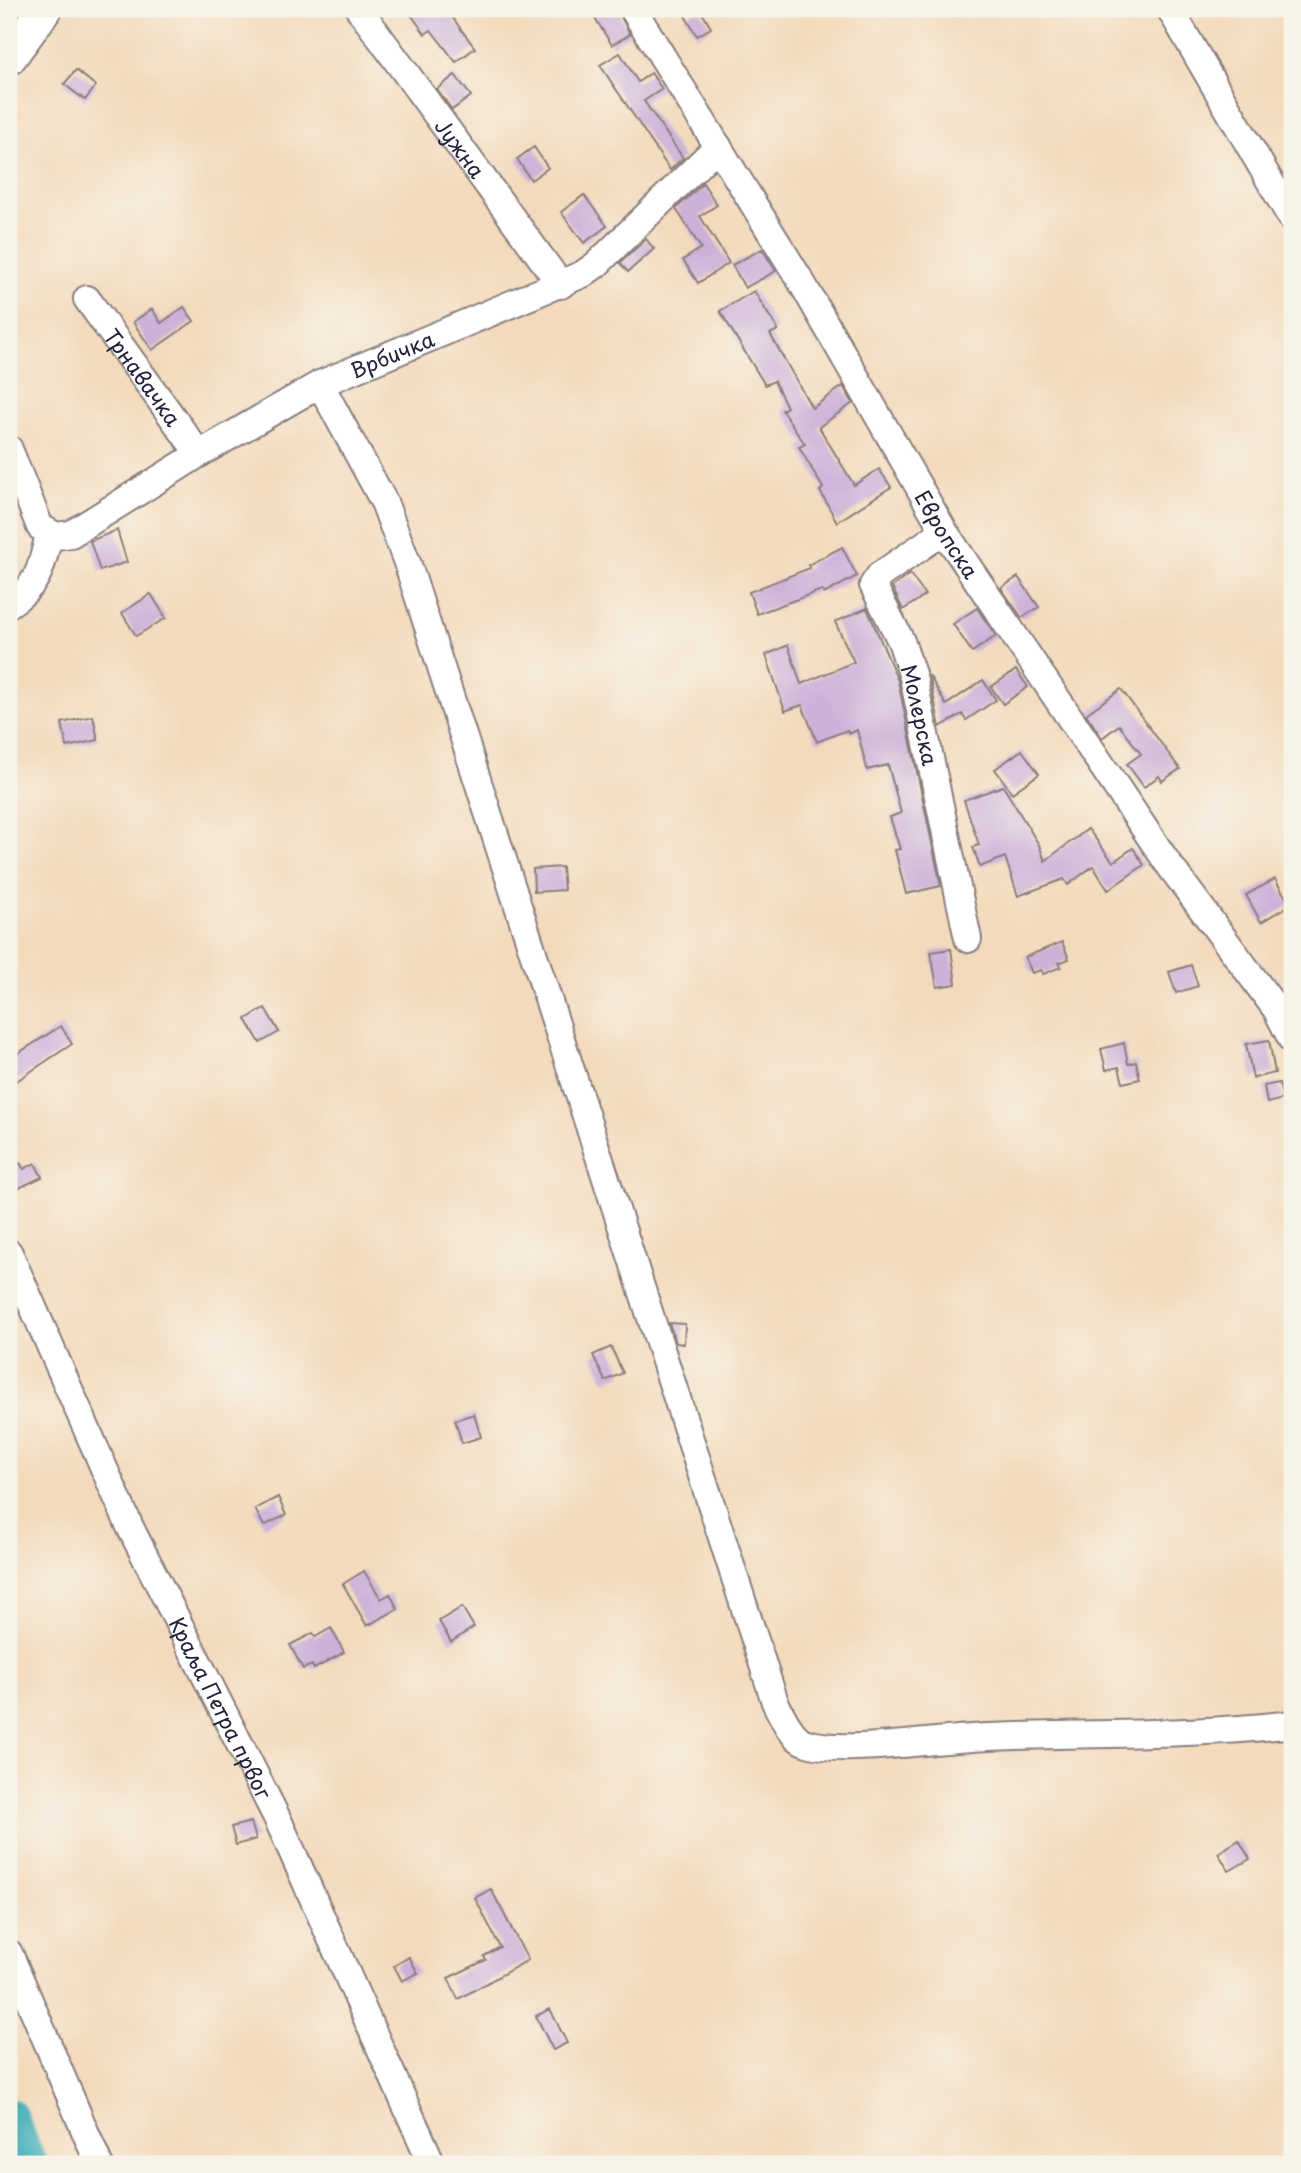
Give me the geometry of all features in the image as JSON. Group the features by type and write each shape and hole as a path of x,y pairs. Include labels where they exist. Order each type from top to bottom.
{"main road":[{"path":"9,58 45,9"}],"street":[{"name":"Јужна","path":"359,9 561,285"},
{"name":"Европска","path":"633,9 802,283 944,531 1167,862 1276,1009 1292,1040"},
{"path":"1170,9 1292,219"},
{"name":"Врбичка","path":"49,534 71,534 199,454 320,384 561,285 597,264 718,146"},
{"name":"Трнавачка","path":"87,299 199,454"},
{"path":"320,384 384,502 408,565 606,1184 775,1702 786,1724 804,1743 834,1746 975,1738 1227,1730 1292,1724"},
{"path":"9,449 40,527 49,534 38,577 30,588 9,604"},
{"name":"Молерска","path":"944,531 880,575 873,585 901,641 914,677 968,939"},
{"name":"Краља Петра првог","path":"9,1253 130,1527 278,1820 432,2164"},
{"path":"9,1953 99,2164"}],"building":[{"path":"407,9 446,9 475,48 456,62 431,30 425,34"},
{"path":"589,9 617,9 630,34 612,45"},
{"path":"700,9 711,28 697,36 685,16"},
{"path":"620,53 638,82 651,73 662,89 644,101 683,158 670,170 600,65"},
{"path":"76,70 96,86 85,100 64,84"},
{"path":"455,75 471,96 452,110 437,89"},
{"path":"534,147 548,168 531,180 517,159"},
{"path":"703,183 717,205 700,216 729,263 698,283 683,260 701,248 676,209"},
{"path":"584,195 607,226 584,243 561,212"},
{"path":"646,239 654,249 628,272 620,263"},
{"path":"762,249 776,271 745,288 732,265"},
{"path":"754,291 778,330 770,334 812,408 843,386 853,403 819,427 854,485 879,469 891,487 837,522 820,491 823,488 799,447 805,444 782,410 787,407 774,381 765,385 720,311"},
{"path":"184,307 194,321 152,350 133,322 152,309 161,323"},
{"path":"117,530 127,562 100,571 90,541"},
{"path":"842,547 857,576 824,594 822,590 757,614 749,592 810,568 808,565"},
{"path":"910,574 925,595 903,610 892,587"},
{"path":"1018,577 1039,607 1022,618 1001,588"},
{"path":"151,594 166,618 136,636 122,613"},
{"path":"867,608 898,681 941,886 906,894 895,850 900,849 890,817 901,813 888,765 867,770 857,730 849,734 847,730 817,742 802,705 785,711 766,655 788,645 801,684 854,662 835,622"},
{"path":"977,608 996,636 972,652 953,624"},
{"path":"1016,670 1028,687 1003,704 991,687"},
{"path":"929,675 946,705 983,680 996,700 966,720 962,714 940,727"},
{"path":"1121,689 1180,769 1162,781 1159,776 1144,787 1127,764 1141,754 1119,725 1102,738 1086,714"},
{"path":"93,716 98,740 67,747 62,723"},
{"path":"1022,750 1039,774 1012,793 995,769"},
{"path":"1003,786 1039,845 1045,861 1088,829 1113,862 1133,848 1144,865 1108,890 1093,866 1068,885 1064,879 1018,896 1005,857 980,867 973,847 979,845 964,800"},
{"path":"562,867 564,890 534,892 533,869"},
{"path":"1275,879 1290,905 1261,922 1246,895"},
{"path":"1062,942 1069,959 1059,963 1061,967 1043,974 1041,970 1032,973 1025,957"},
{"path":"951,949 956,984 937,987 931,952"},
{"path":"1191,965 1198,986 1176,993 1169,972"},
{"path":"265,1008 279,1032 260,1043 246,1019"},
{"path":"61,1026 72,1044 9,1086 9,1059"},
{"path":"1269,1040 1275,1073 1253,1078 1246,1044"},
{"path":"1124,1043 1128,1064 1136,1062 1140,1079 1123,1083 1119,1067 1106,1070 1101,1049"},
{"path":"1279,1083 1283,1099 1267,1103 1264,1086"},
{"path":"20,1163 24,1169 35,1163 42,1177 13,1191 9,1182 9,1169"},
{"path":"669,1323 685,1324 684,1344 676,1343"},
{"path":"611,1347 623,1373 605,1381 593,1355"},
{"path":"474,1414 481,1437 462,1443 455,1420"},
{"path":"278,1497 286,1515 264,1526 255,1509"},
{"path":"364,1571 381,1599 390,1594 398,1609 367,1626 343,1584"},
{"path":"462,1607 474,1627 451,1642 439,1621"},
{"path":"331,1628 344,1652 314,1669 312,1665 303,1669 290,1645 313,1633 315,1637"},
{"path":"251,1822 256,1839 236,1845 231,1827"},
{"path":"1239,1840 1250,1859 1229,1871 1218,1853"},
{"path":"491,1889 528,1960 458,1999 448,1978 486,1960 484,1956 500,1947 475,1898"},
{"path":"409,1957 418,1973 402,1981 394,1966"},
{"path":"550,2009 567,2043 553,2050 536,2016"}],"waterway":[{"path":"9,2117 29,2164"}]}
